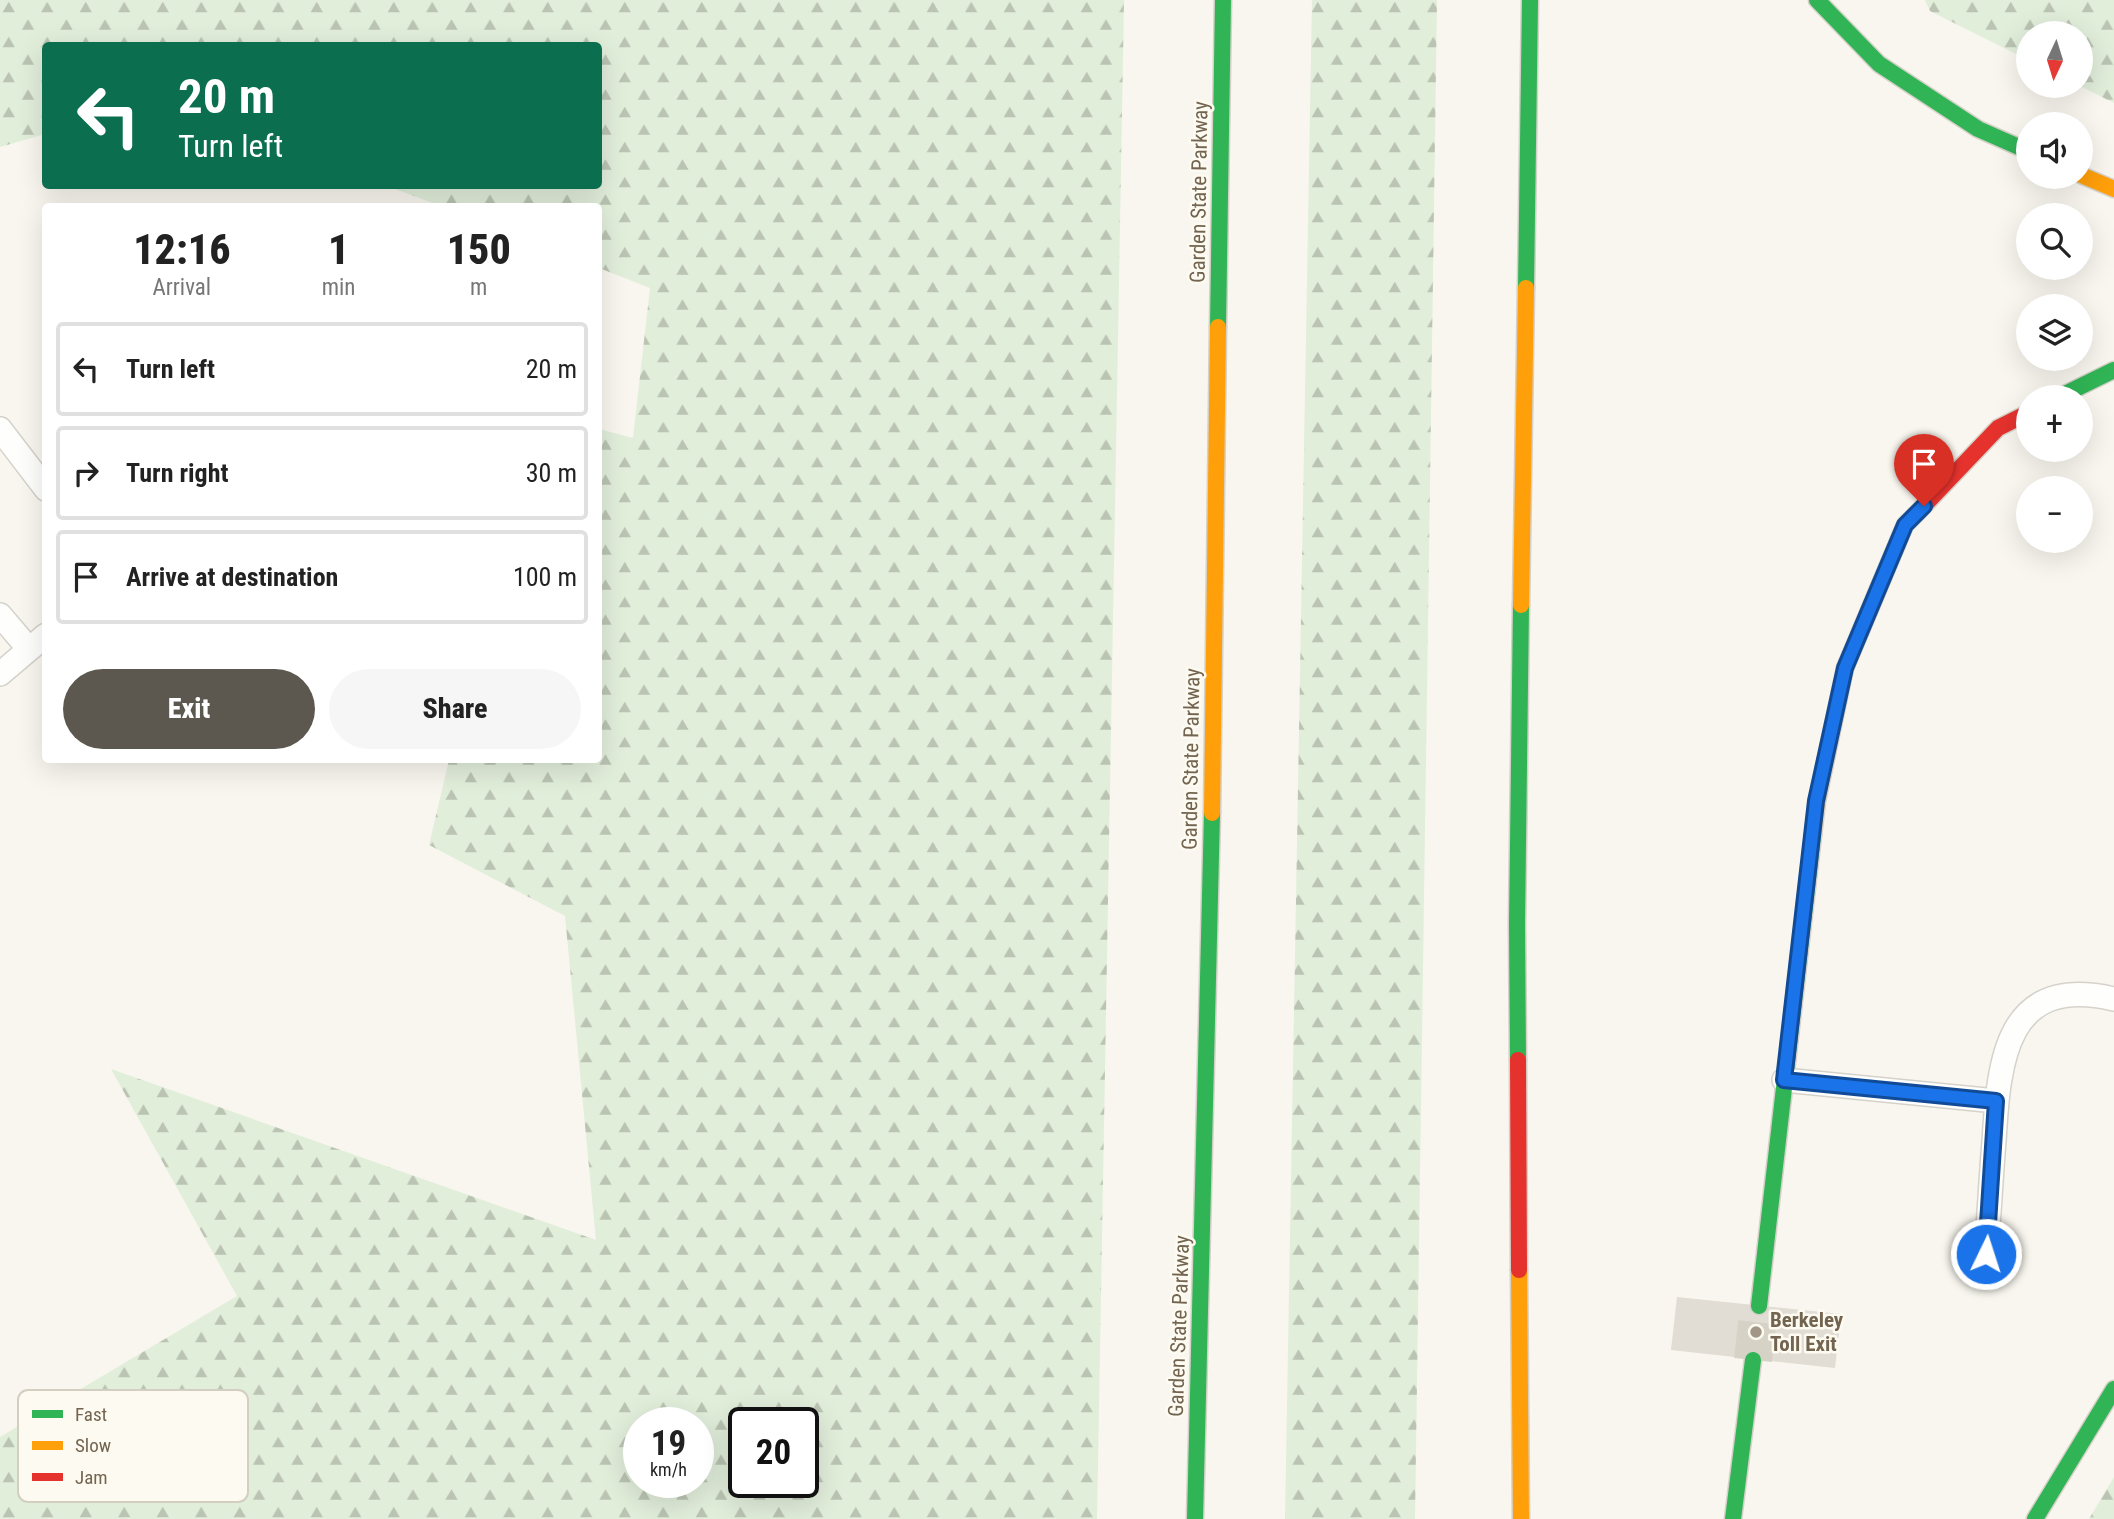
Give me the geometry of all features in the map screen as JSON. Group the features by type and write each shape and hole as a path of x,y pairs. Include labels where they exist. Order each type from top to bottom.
{"main road":[{"name":"Garden State Parkway","path":"1195,1519 1209,997 1223,0"},
{"path":"1521,1519 1517,924 1530,0"},
{"path":"1817,0 1879,64 1978,129 2016,146"},
{"path":"2093,180 2114,189"},
{"path":"2083,385 2114,370"},
{"path":"1759,1306 1816,801 1845,668 1905,525 1998,428 2016,419"},
{"path":"1734,1519 1753,1360"},
{"path":"2035,1519 2114,1389"}],"lane":[{"path":"0,429 42,484"},
{"path":"0,615 37,642 0,674"},
{"path":"1986,1254 1996,1101 2003,1057 2017,1026 2038,1004 2066,995 2092,994 2114,999"},
{"path":"1784,1080 1996,1101"}],"green space":[{"path":"0,0 1124,0 1097,1519 0,1519 0,1437 18,1426 18,1502 248,1502 248,1390 79,1390 237,1296 111,1069 596,1240 565,916 429,845 448,763 602,763 602,430 633,438 650,288 602,269 602,203 433,203 395,189 602,189 602,42 42,42 42,135 0,147"},
{"path":"1312,0 1437,0 1415,1519 1285,1519"},
{"path":"1925,0 2114,0 2114,103 2093,92 2093,21 2016,21 2016,54 1930,11"},
{"path":"2114,1477 2114,1519 2089,1519"}],"building":[{"name":"Berkeley Toll Exit","path":"1677,1297 1841,1314 1835,1368 1671,1350"}],"tunnel":[{"path":"1753,1360 1759,1306"}],"traffic: fast":[{"path":"1218,327 1223,0"},
{"path":"1526,288 1530,0"},
{"path":"1817,0 1879,64 1978,129 2016,146"},
{"path":"2083,385 2114,370"},
{"path":"1518,1060 1521,605"},
{"path":"1195,1519 1212,813"},
{"path":"1759,1306 1813,835"},
{"path":"1733,1519 1753,1360"},
{"path":"2035,1519 2114,1389"}],"traffic: slow":[{"path":"2093,180 2114,189"},
{"path":"1521,605 1526,288"},
{"path":"1212,813 1218,327"},
{"path":"1813,835 1817,801 1845,668 1905,525 1918,512"},
{"path":"1519,1270 1521,1519"}],"traffic: jam":[{"path":"1918,512 1998,428 2016,419"},
{"path":"1518,1060 1519,1270"}],"place":[{"name":"Berkeley Toll Exit","path":"1756,1332"}],"route":[{"path":"1924,506 1905,525 1845,668 1816,801 1784,1080 1996,1101 1986,1254"}]}
